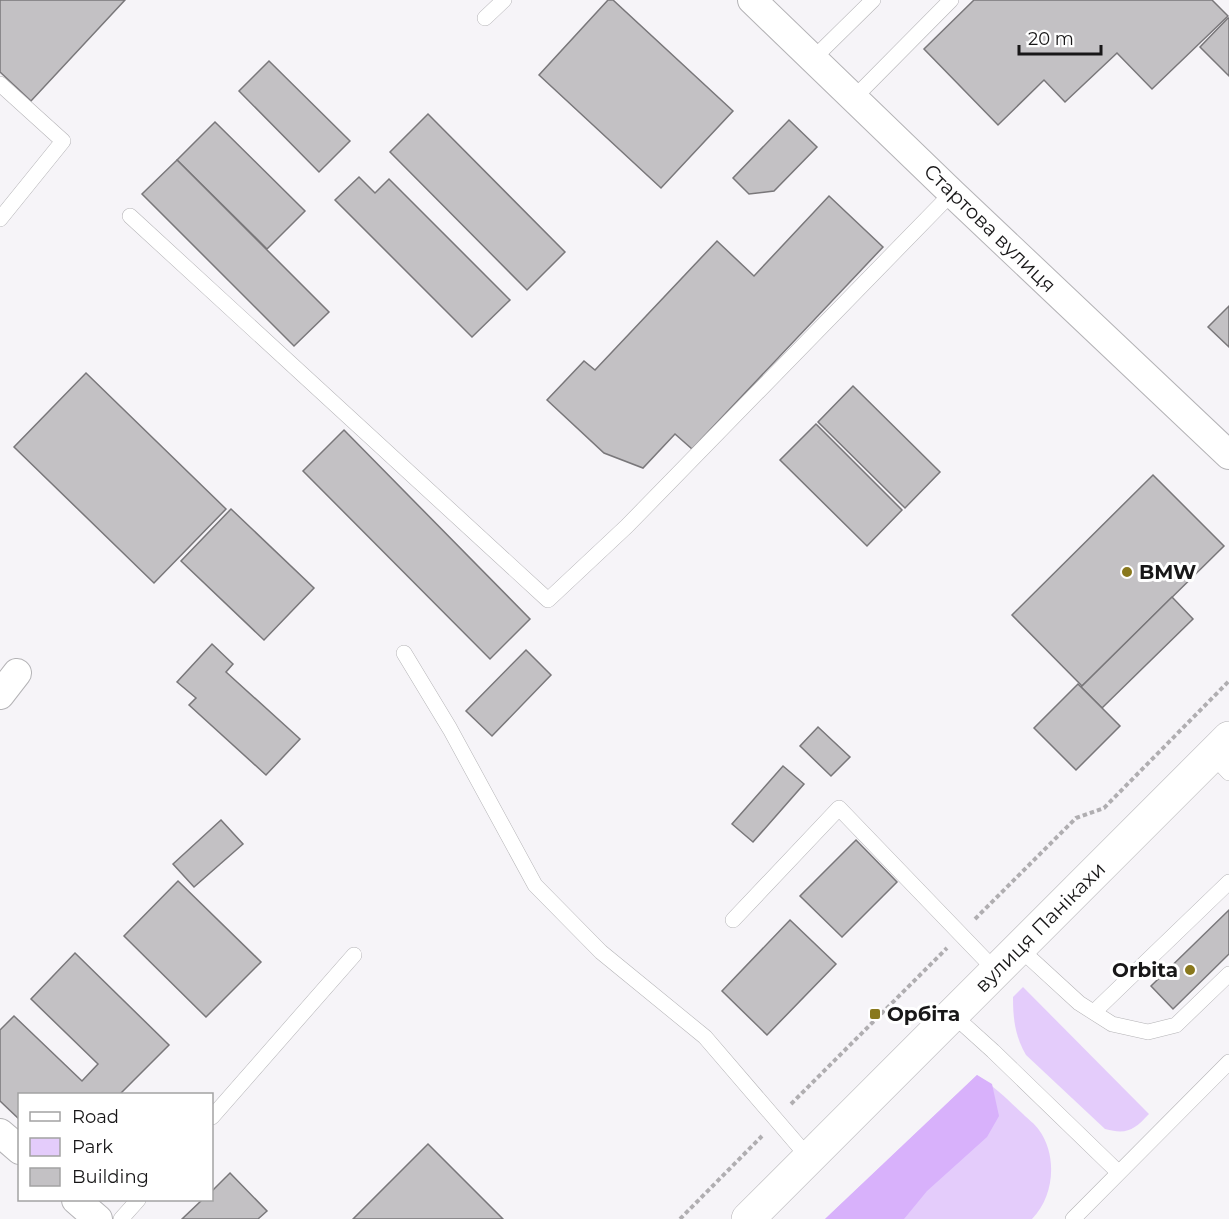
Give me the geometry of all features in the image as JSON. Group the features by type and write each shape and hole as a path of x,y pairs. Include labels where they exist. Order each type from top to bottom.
{"street":[{"name":"Стартова вулиця","path":"752,0 1229,455"},
{"path":"0,695 17,673"},
{"name":"вулиця Панікахи","path":"748,1219 1019,948 1224,751"},
{"path":"0,1133 18,1148"},
{"path":"77,1201 98,1219"}],"lane":[{"path":"485,18 504,0"},
{"path":"813,59 873,0"},
{"path":"854,98 951,0"},
{"path":"0,84 63,141 0,219"},
{"path":"130,216 548,600 627,526 952,193"},
{"path":"404,653 450,729 535,885 601,952 705,1037 809,1158"},
{"path":"733,920 839,808 996,971"},
{"path":"1094,1012 1229,882"},
{"path":"1019,948 1079,1003 1112,1024 1148,1032 1176,1025 1229,974"},
{"path":"213,1116 354,955"},
{"path":"952,1014 1118,1172"},
{"path":"1073,1219 1229,1062"},
{"path":"121,1219 137,1201"}],"green space":[{"path":"1023,987 1149,1114 1139,1124 1125,1131 1105,1129 1026,1055 1017,1034 1013,1005 1013,997"},
{"path":"977,1075 995,1088 1033,1124 1045,1140 1051,1164 1051,1176 1045,1199 1032,1219 825,1219"}],"shaded area":[{"path":"977,1075 992,1084 999,1116 987,1137 927,1191 904,1219 825,1219"}],"building":[{"path":"0,0 125,0 31,101 0,72"},
{"path":"608,0 613,0 733,111 661,188 539,75"},
{"path":"974,0 1212,0 1228,16 1152,89 1117,53 1065,102 1044,80 998,125 924,49"},
{"path":"1229,18 1229,76 1200,47"},
{"path":"269,61 350,141 319,172 239,91"},
{"path":"428,114 565,252 527,290 390,152"},
{"path":"789,120 817,147 774,191 749,194 733,178"},
{"path":"215,122 305,211 267,249 177,160"},
{"path":"177,160 329,312 294,346 142,194"},
{"path":"359,177 375,193 389,179 510,300 472,337 335,200"},
{"path":"829,196 883,247 692,449 675,434 643,468 604,453 547,400 584,361 595,370 717,241 754,276"},
{"path":"1229,306 1229,347 1208,327"},
{"path":"86,373 226,509 154,583 14,447"},
{"path":"853,386 940,472 905,508 818,422"},
{"path":"816,424 902,510 867,546 780,460"},
{"path":"344,430 530,619 490,659 303,471"},
{"name":"BMW","path":"1153,475 1224,546 1082,686 1012,615"},
{"path":"231,509 314,588 264,640 181,561"},
{"path":"1172,597 1193,619 1102,708 1081,687"},
{"path":"212,644 233,664 226,672 300,739 266,775 189,705 196,698 177,682"},
{"path":"526,650 551,675 492,736 466,711"},
{"path":"1078,684 1120,726 1076,770 1034,728"},
{"path":"818,727 850,757 831,776 800,746"},
{"path":"783,766 804,784 753,842 732,824"},
{"path":"221,820 243,844 194,887 173,864"},
{"path":"856,840 897,882 842,937 800,896"},
{"path":"178,881 261,962 206,1017 124,936"},
{"name":"Orbita","path":"1229,910 1229,954 1173,1009 1151,986"},
{"path":"790,920 836,964 767,1035 722,991"},
{"path":"75,953 169,1045 121,1093 18,1093 18,1118 0,1101 0,1030 14,1016 82,1081 98,1064 31,999"},
{"path":"428,1144 503,1219 353,1219"},
{"path":"230,1173 267,1211 258,1219 182,1219 201,1201 213,1201 213,1190"}],"place":[{"name":"BMW","path":"1127,572"},
{"name":"Orbita","path":"1190,970"},
{"name":"Орбіта","path":"875,1014"}]}
